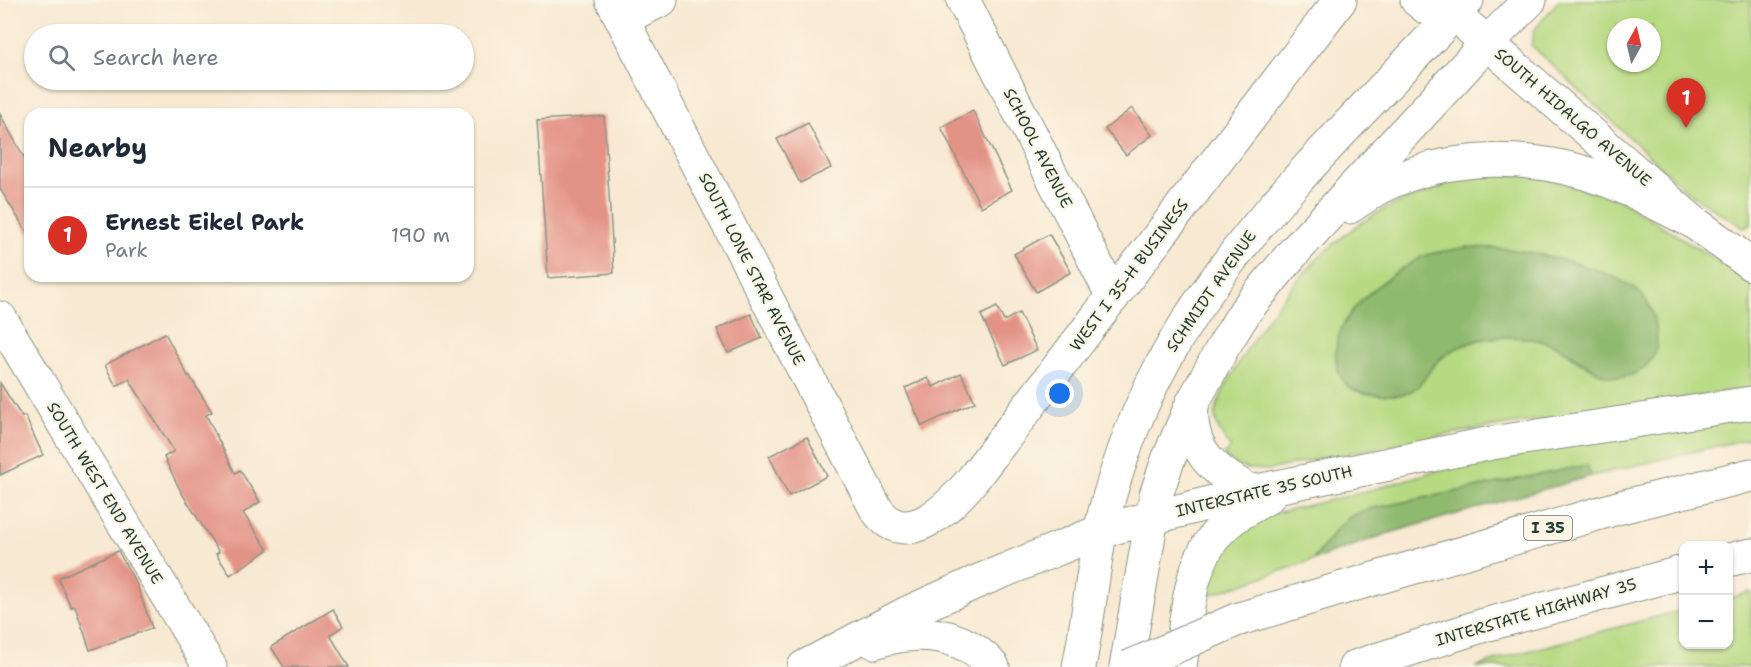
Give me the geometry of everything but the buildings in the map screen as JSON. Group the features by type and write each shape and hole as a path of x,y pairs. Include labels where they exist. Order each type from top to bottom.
{"main road":[{"path":"617,10 661,0"},
{"name":"SCHOOL AVENUE","path":"963,0 1113,297"},
{"name":"WEST I 35-H BUSINESS","path":"902,527 922,524 960,495 1340,0"},
{"name":"SOUTH HIDALGO AVENUE","path":"1417,0 1427,8 1457,5 1488,42 1692,221"},
{"path":"1128,667 1156,495 1168,460 1204,378 1246,310 1293,253 1488,42 1530,0"},
{"name":"SCHMIDT AVENUE","path":"1079,667 1101,531 1124,453 1140,410 1166,354 1225,265 1257,225 1457,5"},
{"name":"SOUTH LONE STAR AVENUE","path":"617,10 874,507 885,520 902,527"},
{"path":"1293,253 1349,207 1379,188 1407,176 1453,164 1511,160 1544,164 1610,181 1692,221 1751,264"},
{"name":"SOUTH WEST END AVENUE","path":"0,318 210,667"},
{"path":"1192,404 1192,430 1203,454 1224,475 1252,492"},
{"name":"INTERSTATE 35 SOUTH","path":"807,665 907,613 974,583 1101,531 1151,517 1252,492 1492,443 1751,404"},
{"name":"I 35","path":"1128,667 1236,620 1621,507 1751,475"},
{"path":"1180,667 1192,588 1202,555 1226,524 1242,512 1291,485"},
{"path":"1733,559 1751,555"},
{"name":"INTERSTATE HIGHWAY 35","path":"1354,667 1481,626 1679,573"},
{"path":"807,665 883,639 917,633 945,636 964,644 985,658 993,667"}],"green space":[{"path":"1559,0 1751,0 1751,225 1744,228 1690,194 1531,45 1535,29"},
{"path":"1533,175 1621,200 1751,282 1751,388 1467,431 1268,470 1240,467 1223,456 1231,448 1217,426 1215,414 1224,389 1271,313 1309,267 1354,228 1379,212 1402,201 1443,187 1441,180 1470,176","holes":["1506,249 1575,263 1609,275 1638,292 1652,311 1581,363 1554,345 1517,337 1480,340 1454,349 1437,361"]},
{"path":"1467,247 1508,249 1558,259 1596,270 1628,284 1643,296 1652,312 1657,338 1652,358 1638,372 1625,377 1613,377 1592,369 1552,344 1522,337 1495,337 1468,343 1443,356 1418,386 1404,394 1364,393 1348,386 1337,367 1337,343 1341,330 1357,305 1379,284 1421,257"},
{"path":"1751,417 1751,438 1591,476 1587,465 1365,510 1348,518 1313,560 1207,596 1211,575 1220,551 1259,517 1364,492 1466,462"},
{"path":"1587,465 1591,476 1386,534 1313,560 1348,518 1365,510"},
{"path":"1751,592 1751,667 1476,667 1509,656 1679,611 1679,649 1733,649 1733,597"}],"place":[{"name":"Ernest Eikel Park","path":"1686,128"}]}
